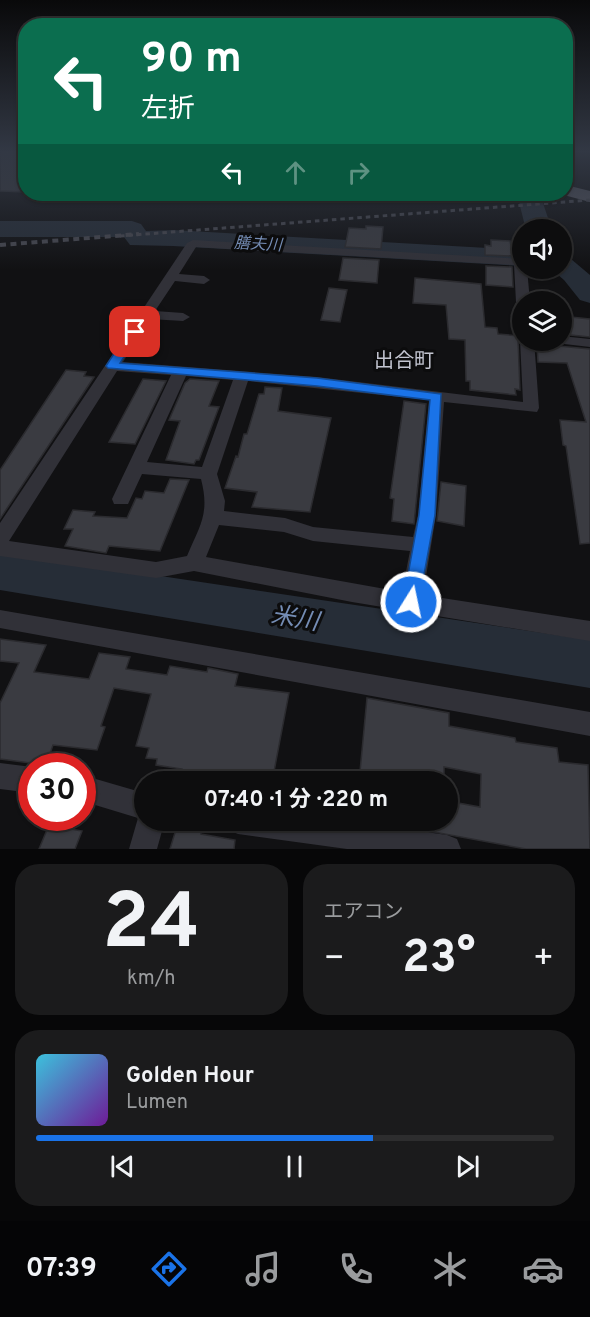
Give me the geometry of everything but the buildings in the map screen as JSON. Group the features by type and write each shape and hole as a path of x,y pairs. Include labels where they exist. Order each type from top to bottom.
{"highway":[{"path":"573,192 590,197"}],"street":[{"path":"0,539 193,243 520,262 522,291"},
{"path":"171,277 204,280"},
{"path":"146,315 183,317"},
{"path":"572,341 590,343"},
{"path":"112,366 317,382 531,408 528,351"},
{"path":"121,499 180,373"},
{"path":"194,563 213,517 216,501 207,474 243,377"},
{"path":"411,602 427,515 437,397"},
{"path":"136,467 207,474"},
{"path":"213,517 285,525 313,534 421,545"},
{"path":"0,548 156,570 194,563 590,631"},
{"path":"0,619 590,724"},
{"path":"0,776 18,778"},
{"path":"96,793 134,803"},
{"path":"143,849 148,831"},
{"path":"317,831 447,849"}],"waterway":[{"path":"531,201 536,219"},
{"name":"膳夫川","path":"0,229 132,229 139,239 173,238 512,257"},
{"path":"572,273 590,294"},
{"name":"米川","path":"0,571 590,664"}],"railway":[{"path":"120,236 590,200"},
{"path":"0,245 139,234"}],"district":[{"name":"出合町","path":"404,360"}],"route":[{"path":"135,332 112,366 317,382 437,397 427,515 411,602"}]}
